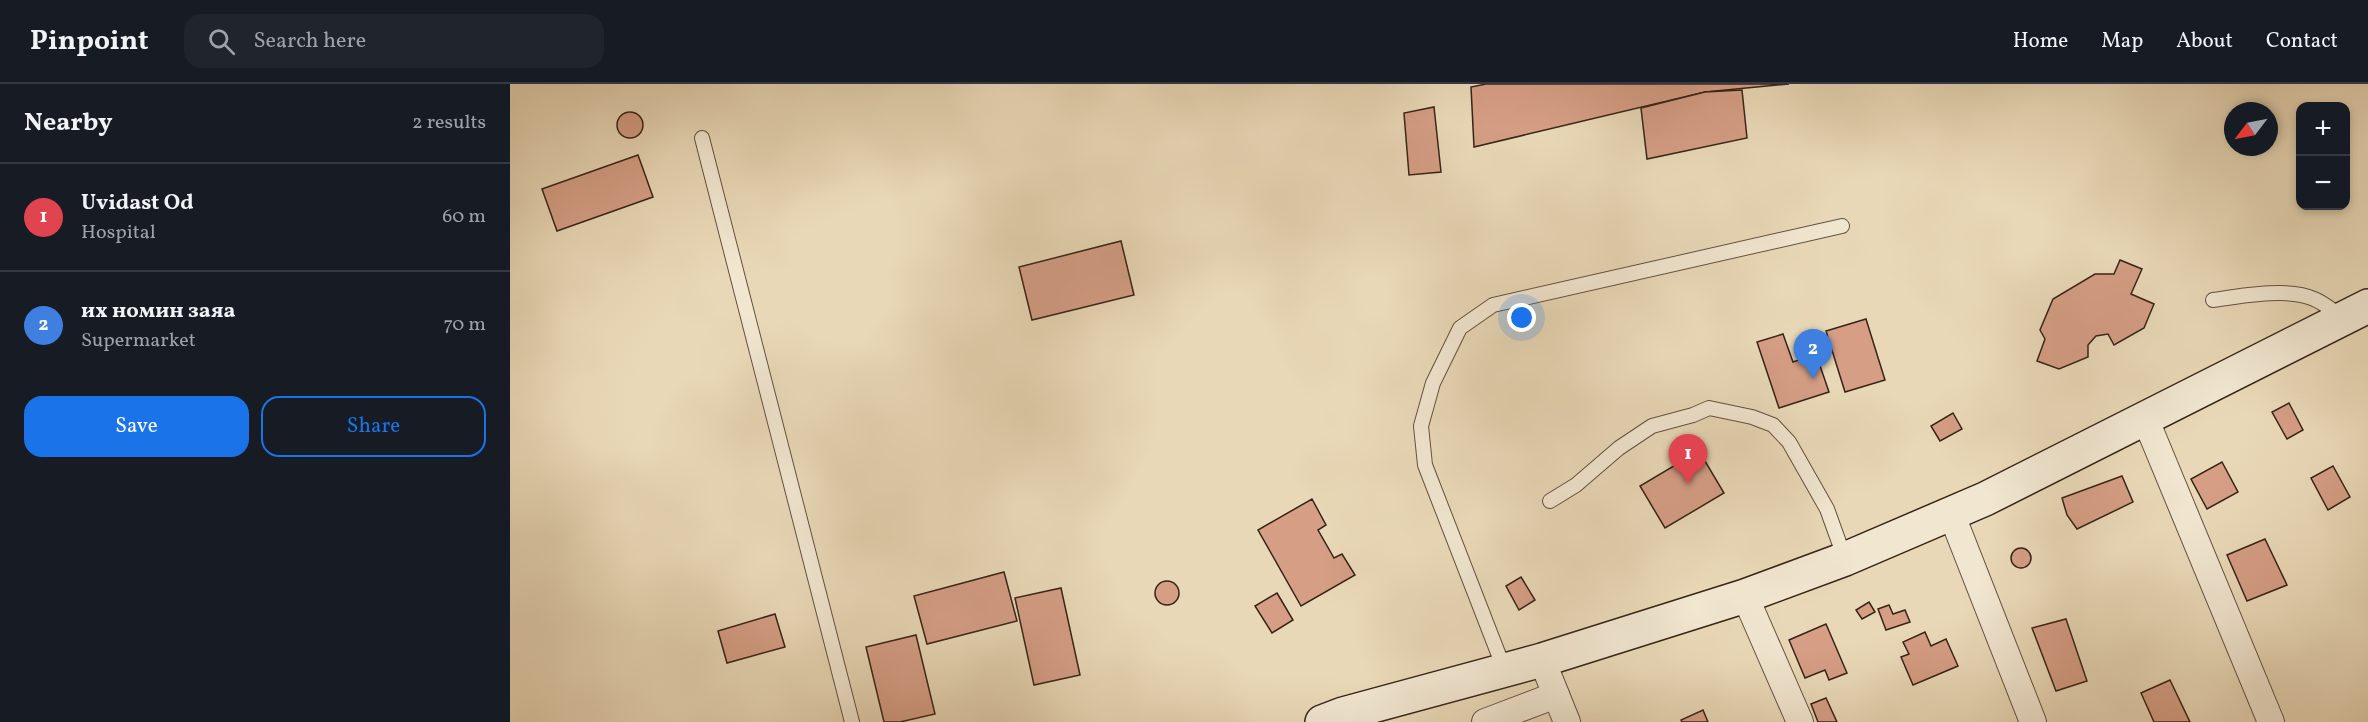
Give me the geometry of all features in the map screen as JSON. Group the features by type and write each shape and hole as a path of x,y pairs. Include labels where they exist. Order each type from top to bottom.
{"main road":[{"path":"1337,719 1542,660 1744,596 1845,559 1985,499 2356,312"}],"street":[{"path":"2145,418 2271,722"},
{"path":"1951,513 2033,722"},
{"path":"1744,596 1800,722"},
{"path":"1542,660 1567,722"},
{"path":"1485,722 1556,695"}],"lane":[{"path":"702,138 852,722"},
{"path":"1505,671 1425,465 1421,426 1433,383 1460,327 1493,305 1842,226"},
{"path":"2212,300 2242,295 2287,294 2313,298 2356,312"},
{"path":"1550,501 1576,485 1619,448 1652,426 1694,415 1709,408 1752,417 1773,425 1789,442 1827,509 1845,559"}],"building":[{"path":"1486,84 1789,84 1705,92 1474,147 1471,87"},
{"path":"1742,90 1747,138 1647,159 1641,108 1705,92"},
{"path":"1434,107 1441,172 1409,175 1404,113"},
{"path":"630,112 639,116 643,125 639,134 630,138 621,134 617,125 621,116"},
{"path":"638,155 653,197 557,231 542,189"},
{"path":"1121,241 1134,295 1032,320 1019,267"},
{"path":"2120,260 2142,269 2131,294 2154,304 2144,328 2114,345 2108,334 2096,336 2088,345 2088,357 2059,369 2037,361 2045,339 2040,330 2053,299 2095,274 2114,274"},
{"path":"1866,319 1885,380 1845,392 1826,331"},
{"path":"1783,334 1793,362 1816,354 1829,392 1779,408 1757,342"},
{"path":"2289,403 2303,430 2287,439 2272,412"},
{"path":"1953,413 1962,429 1940,441 1931,426"},
{"path":"1699,451 1724,493 1665,528 1640,486"},
{"path":"2222,462 2238,492 2207,509 2191,479"},
{"path":"2333,466 2350,497 2328,510 2311,478"},
{"path":"2122,476 2133,502 2077,529 2067,515 2062,498"},
{"path":"1312,499 1326,525 1318,530 1334,558 1342,554 1355,575 1301,606 1258,530"},
{"path":"2265,539 2287,585 2247,601 2227,555"},
{"path":"2017,548 2025,548 2031,554 2031,562 2025,568 2017,568 2011,562 2011,554"},
{"path":"1004,572 1017,621 927,644 914,596"},
{"path":"1521,577 1535,600 1519,610 1506,586"},
{"path":"1167,581 1172,582 1178,588 1178,598 1172,604 1167,605 1162,604 1156,598 1155,593 1156,588 1162,582"},
{"path":"1061,588 1080,675 1034,685 1015,598"},
{"path":"1277,593 1293,620 1272,633 1255,606"},
{"path":"1869,602 1875,612 1862,619 1856,610"},
{"path":"1889,605 1893,614 1905,610 1910,622 1886,630 1878,609"},
{"path":"775,614 785,647 727,663 718,631"},
{"path":"2066,619 2087,681 2056,691 2032,628"},
{"path":"1826,624 1847,673 1829,680 1825,670 1805,678 1789,640"},
{"path":"1925,632 1931,646 1946,639 1958,666 1913,685 1901,657 1909,654 1903,642"},
{"path":"916,635 935,714 900,722 884,722 866,647"},
{"path":"2170,680 2190,722 2154,722 2141,693"},
{"path":"1826,698 1837,722 1818,722 1811,704"},
{"path":"1703,710 1708,722 1682,722 1681,720"}],"place":[{"name":"их номин заяа","path":"1813,379"},
{"name":"Uvidast Od","path":"1688,484"}]}
